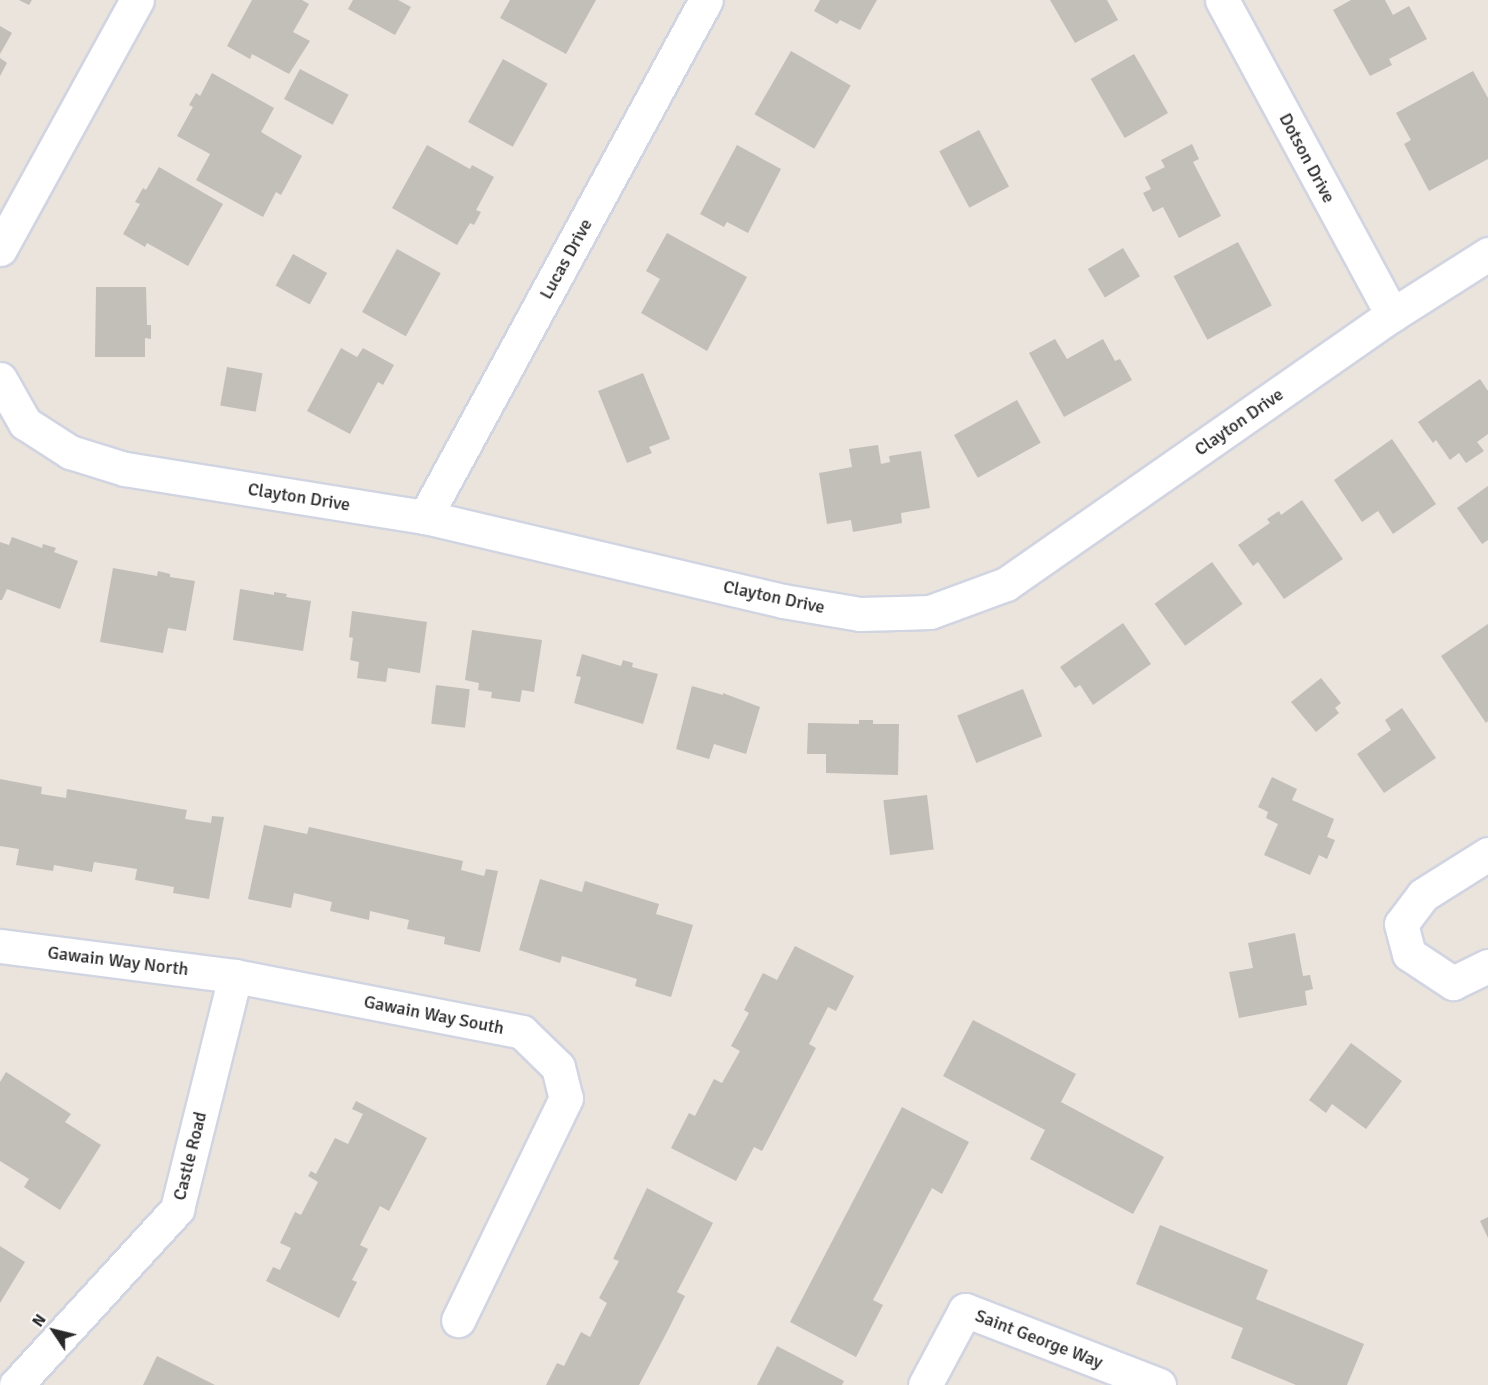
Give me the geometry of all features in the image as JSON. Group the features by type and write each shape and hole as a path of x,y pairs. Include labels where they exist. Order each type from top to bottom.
{"street":[{"path":"0,249 137,0"},
{"name":"Lucas Drive","path":"425,517 706,0"},
{"name":"Dotson Drive","path":"1222,0 1392,315"},
{"name":"Clayton Drive","path":"0,379 25,423 70,452 125,469 425,517 783,601 860,614 930,612 1006,584 1392,315 1488,254"},
{"path":"1488,854 1423,895 1401,924 1409,954 1453,983 1488,966"},
{"name":"Gawain Way North","path":"0,946 235,976"},
{"name":"Gawain Way South","path":"235,976 522,1032 558,1067 566,1098 458,1320"},
{"name":"Castle Road","path":"16,1385 177,1209 235,976"},
{"name":"Saint George Way","path":"924,1385 965,1310 1159,1385"}],"building":[{"path":"19,0 32,0 29,5"},
{"path":"252,0 302,0 309,4 293,32 310,41 289,74 252,54 250,59 227,46"},
{"path":"353,0 398,0 411,7 395,35 348,9"},
{"path":"510,0 596,0 566,54 500,18"},
{"path":"820,0 877,0 860,30 840,20 837,24 814,11"},
{"path":"1050,0 1107,0 1118,20 1075,43"},
{"path":"1351,0 1385,0 1393,15 1409,6 1427,39 1389,59 1392,65 1370,76 1333,10"},
{"path":"0,26 12,33 0,54"},
{"path":"791,51 851,86 814,149 754,114"},
{"path":"1134,54 1168,113 1125,138 1091,79"},
{"path":"0,58 7,63 0,76"},
{"path":"503,59 548,84 513,147 468,122"},
{"path":"300,69 349,95 333,125 284,99"},
{"path":"1473,71 1488,98 1488,159 1429,191 1404,144 1411,140 1396,113"},
{"path":"212,73 274,108 261,132 302,156 281,195 276,192 263,217 196,180 210,154 177,136 193,107 189,105 196,93 200,96"},
{"path":"979,130 1009,187 969,208 939,151"},
{"path":"1192,144 1199,159 1193,162 1221,216 1179,238 1163,207 1153,212 1143,193 1151,189 1145,177 1165,167 1161,160"},
{"path":"427,145 470,169 472,165 494,177 476,210 481,212 474,225 470,223 457,245 392,208"},
{"path":"737,145 781,169 748,233 727,222 724,227 700,214"},
{"path":"159,167 223,204 188,266 147,243 145,247 123,234 140,204 135,202 143,188 146,190"},
{"path":"667,233 747,277 707,351 641,313 660,279 646,271"},
{"path":"1238,242 1272,306 1207,340 1174,276"},
{"path":"1123,248 1140,276 1105,297 1088,269"},
{"path":"397,249 441,273 406,336 362,312"},
{"path":"293,254 327,273 310,304 276,285"},
{"path":"96,287 146,287 147,325 151,325 151,339 145,338 145,357 95,357"},
{"path":"1055,339 1067,359 1103,339 1115,361 1120,359 1132,380 1064,417 1029,353"},
{"path":"341,348 357,357 363,348 394,365 383,385 378,382 350,434 307,411"},
{"path":"227,367 262,373 256,412 220,405"},
{"path":"643,373 670,439 649,447 652,453 627,463 598,391"},
{"path":"1480,379 1488,391 1488,434 1477,442 1484,451 1466,463 1459,453 1450,460 1436,440 1433,443 1418,422"},
{"path":"1017,400 1041,443 978,478 954,435"},
{"path":"1392,439 1436,504 1393,534 1378,511 1362,522 1334,480"},
{"path":"878,445 881,464 890,462 889,456 921,451 930,508 901,513 902,523 853,532 851,520 827,524 819,473 852,467 849,449"},
{"path":"1488,486 1488,540 1482,544 1457,508"},
{"path":"1302,500 1343,559 1284,599 1258,562 1253,566 1238,545 1270,523 1267,519 1279,511 1281,515"},
{"path":"12,537 42,548 43,544 56,548 54,552 78,561 60,609 7,589 0,600 0,542 9,545"},
{"path":"1212,562 1243,604 1185,646 1155,604"},
{"path":"113,568 157,576 158,571 170,574 170,577 195,581 186,631 168,628 163,653 100,642"},
{"path":"240,589 274,595 274,592 287,594 286,597 311,601 303,651 233,640"},
{"path":"352,611 427,622 420,673 388,668 386,682 357,678 359,662 350,660 353,638 349,637"},
{"path":"1123,623 1151,664 1093,705 1080,685 1075,688 1060,667"},
{"path":"1488,624 1488,721 1486,723 1441,656"},
{"path":"472,630 542,640 534,692 522,690 520,702 491,698 492,692 478,690 479,683 465,680"},
{"path":"582,654 621,666 623,660 633,663 632,667 658,674 643,724 574,703 581,677 576,676"},
{"path":"1321,678 1341,703 1335,708 1339,713 1316,732 1291,702"},
{"path":"436,685 470,689 465,728 431,724"},
{"path":"692,686 723,695 723,693 760,707 746,754 714,744 709,759 676,749"},
{"path":"1023,689 1042,736 976,763 957,716"},
{"path":"1402,708 1436,758 1384,793 1357,754 1391,730 1385,720"},
{"path":"859,720 873,720 873,724 899,724 898,775 826,773 826,754 807,754 808,723 859,724"},
{"path":"1272,777 1297,789 1292,800 1334,819 1327,837 1335,840 1327,859 1319,855 1310,875 1264,855 1278,824 1266,818 1268,812 1258,807"},
{"path":"0,779 42,787 41,794 66,798 67,789 187,810 185,819 211,823 212,816 224,817 209,899 173,893 174,887 135,880 137,869 94,862 92,872 54,865 53,871 16,865 19,849 0,846"},
{"path":"927,795 934,850 890,855 883,800"},
{"path":"264,825 307,834 309,827 463,861 461,870 484,876 486,869 498,871 480,952 444,944 445,937 407,929 409,920 370,911 369,920 330,911 332,902 294,893 291,908 248,899"},
{"path":"540,879 582,892 585,881 659,904 656,914 693,925 671,997 635,986 637,979 562,956 560,963 519,950"},
{"path":"1295,933 1303,976 1310,975 1313,989 1305,991 1307,1005 1239,1018 1229,972 1253,968 1248,943"},
{"path":"795,946 854,976 836,1011 828,1007 809,1044 816,1048 762,1151 754,1147 736,1181 671,1148 689,1113 695,1116 714,1079 722,1083 740,1051 731,1046 749,1013 744,1010 763,973 777,980"},
{"path":"973,1020 1076,1074 1061,1102 1164,1157 1133,1214 1030,1159 1045,1130 943,1076"},
{"path":"1351,1043 1402,1081 1366,1129 1332,1104 1326,1113 1309,1100"},
{"path":"6,1072 71,1114 65,1122 101,1145 60,1210 24,1187 29,1179 0,1161 0,1082"},
{"path":"356,1101 427,1138 389,1211 380,1206 360,1245 368,1249 352,1280 357,1282 339,1318 266,1281 273,1267 280,1270 291,1248 280,1243 295,1212 301,1215 318,1182 308,1176 311,1171 316,1174 335,1138 348,1144 363,1114 352,1109"},
{"path":"902,1107 969,1142 942,1194 932,1188 873,1300 883,1305 856,1357 790,1322"},
{"path":"647,1188 713,1223 677,1292 685,1296 667,1332 639,1385 546,1385 557,1363 564,1366 581,1332 590,1337 607,1303 599,1298 619,1261 613,1259"},
{"path":"1488,1217 1488,1238 1480,1221"},
{"path":"1160,1225 1268,1270 1256,1299 1364,1344 1347,1385 1296,1385 1231,1358 1243,1328 1136,1284"},
{"path":"0,1246 25,1262 0,1303"},
{"path":"777,1346 844,1381 842,1385 757,1385"},
{"path":"157,1356 215,1385 143,1385"}]}
